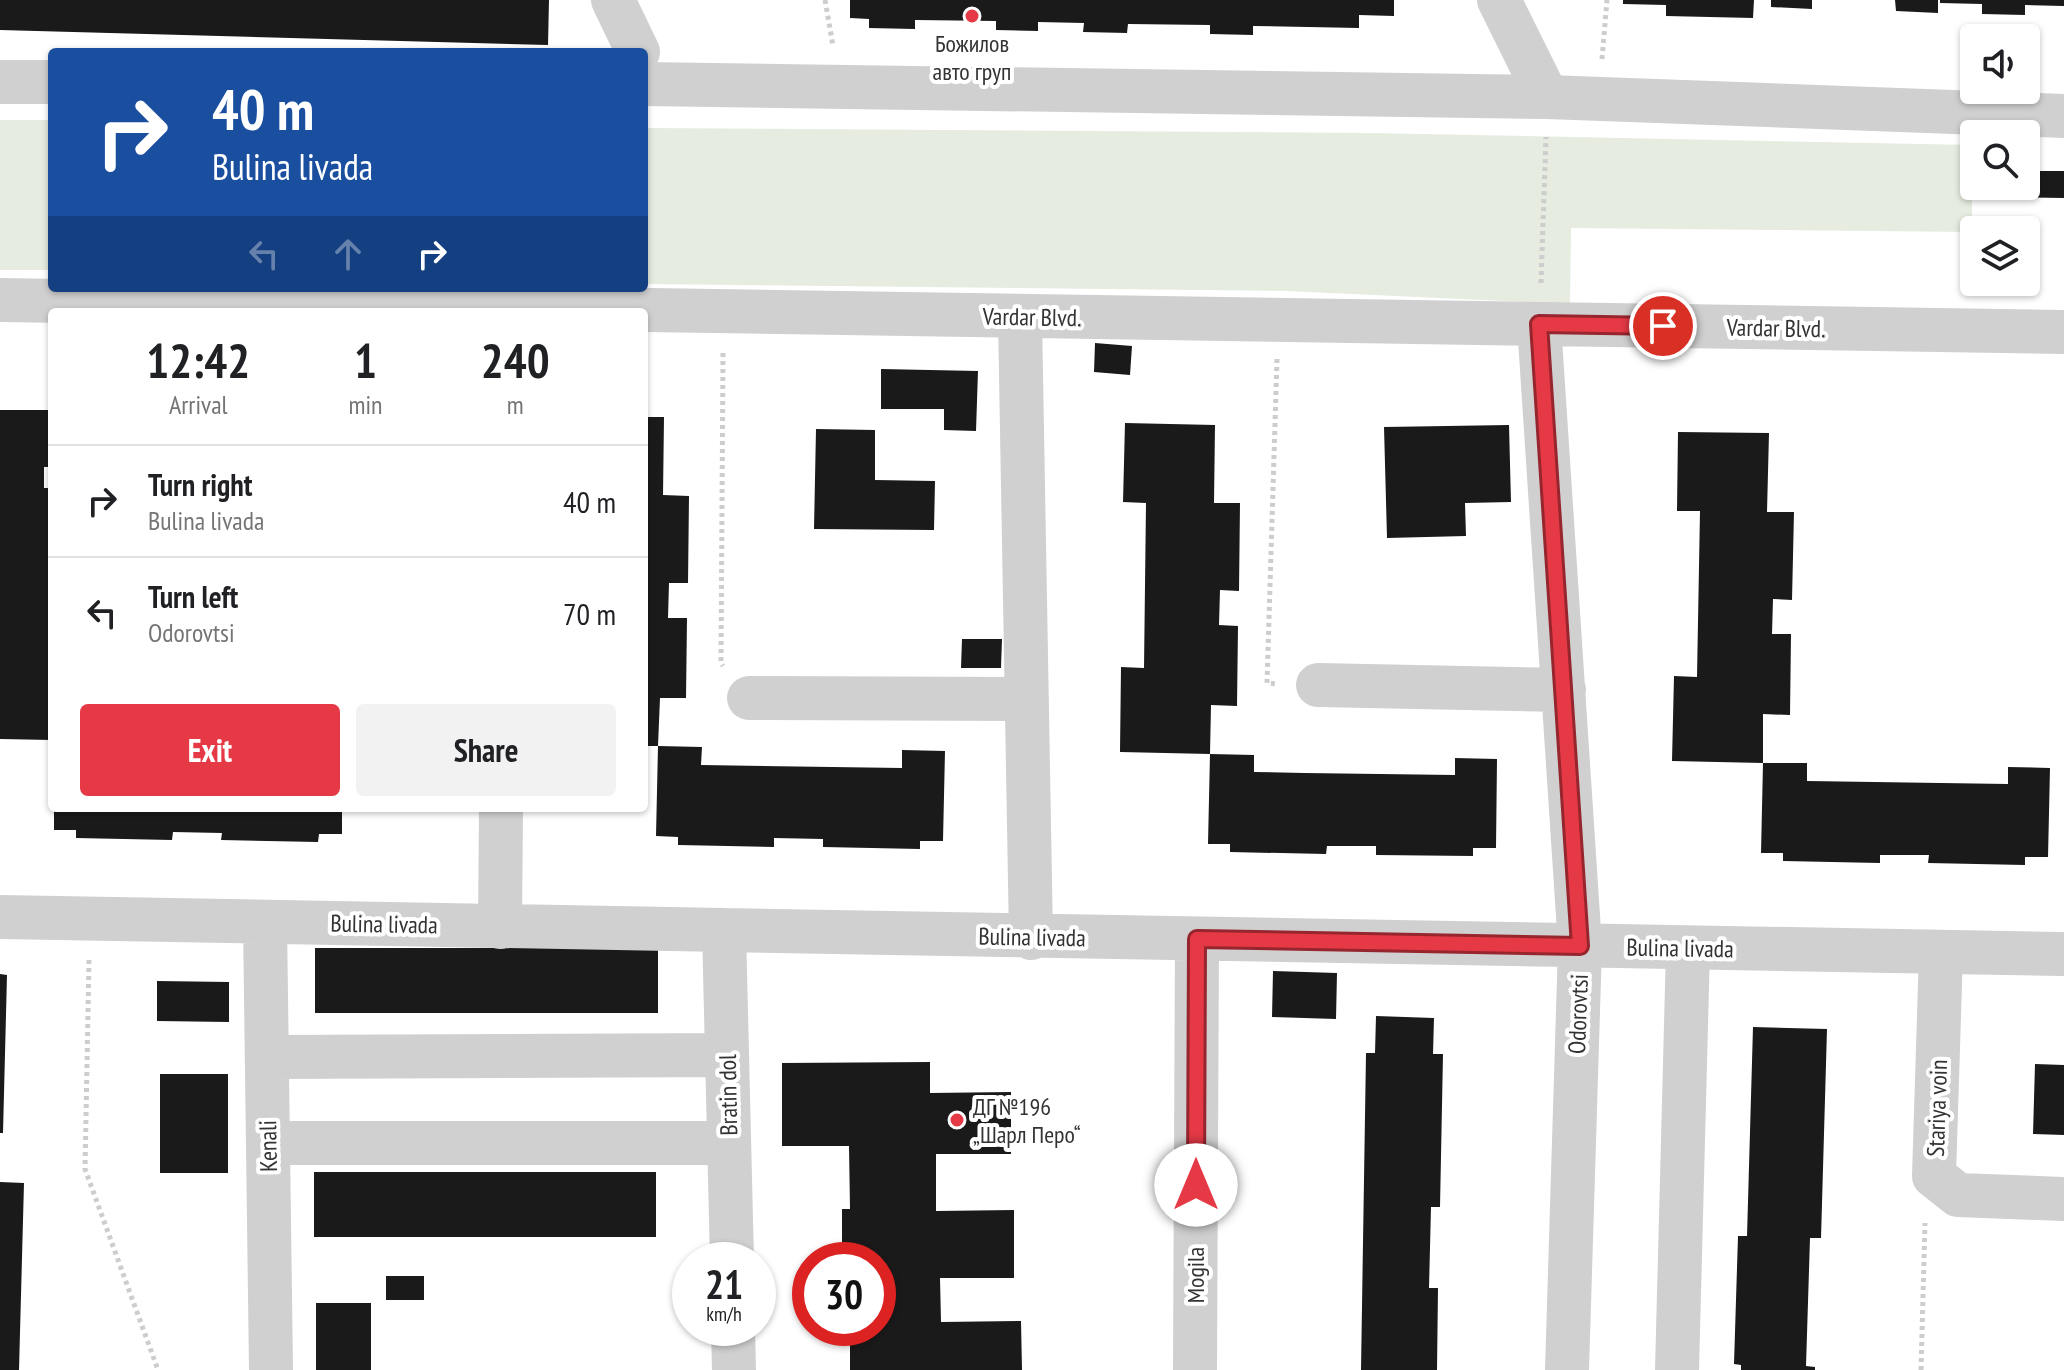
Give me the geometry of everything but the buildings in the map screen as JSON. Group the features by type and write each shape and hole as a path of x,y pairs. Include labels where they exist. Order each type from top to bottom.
{"street":[{"path":"613,0 635,48"},
{"path":"1499,0 1547,97"},
{"path":"648,71 1599,98 2064,116"},
{"path":"0,82 48,82"},
{"name":"Vardar Blvd.","path":"0,300 401,308"},
{"name":"Vardar Blvd.","path":"648,311 2064,332"},
{"path":"1020,317 1031,938"},
{"name":"Odorovtsi","path":"1539,324 1580,946 1567,1370"},
{"path":"1318,685 1564,690"},
{"path":"749,698 1027,699"},
{"path":"500,927 501,812"},
{"name":"Bulina livada","path":"0,917 1031,938 2064,954"},
{"name":"Kenali","path":"265,922 271,1370"},
{"name":"Bratin dol","path":"724,930 732,1242"},
{"name":"Mogila","path":"1195,1370 1197,939"},
{"path":"1677,1370 1688,948"},
{"name":"Stariya voin","path":"1941,952 1934,1176 1958,1195 2064,1199"},
{"path":"267,1057 727,1055"},
{"path":"268,1143 729,1143"},
{"path":"733,1346 734,1370"}],"path":[{"path":"1599,98 1607,0"},
{"path":"1539,324 1547,97"},
{"path":"723,311 721,663 749,698"},
{"path":"1278,320 1267,683 1318,685"},
{"path":"89,919 85,1169 158,1370"},
{"path":"1921,1370 1925,1206 1934,1176"}],"shaded area":[{"path":"0,120 48,120 48,270 0,270"},
{"path":"648,128 1369,133 1960,145 1960,200 1972,200 1972,216 1960,216 1960,232 1571,228 1570,304 1287,291 648,284"}],"place":[{"name":"Божилов авто груп","path":"972,16"},
{"name":"ДГ №196 „Шарл Перо“","path":"957,1120"}],"route":[{"path":"1196,1185 1197,939 1580,946 1539,324 1663,326"}]}
